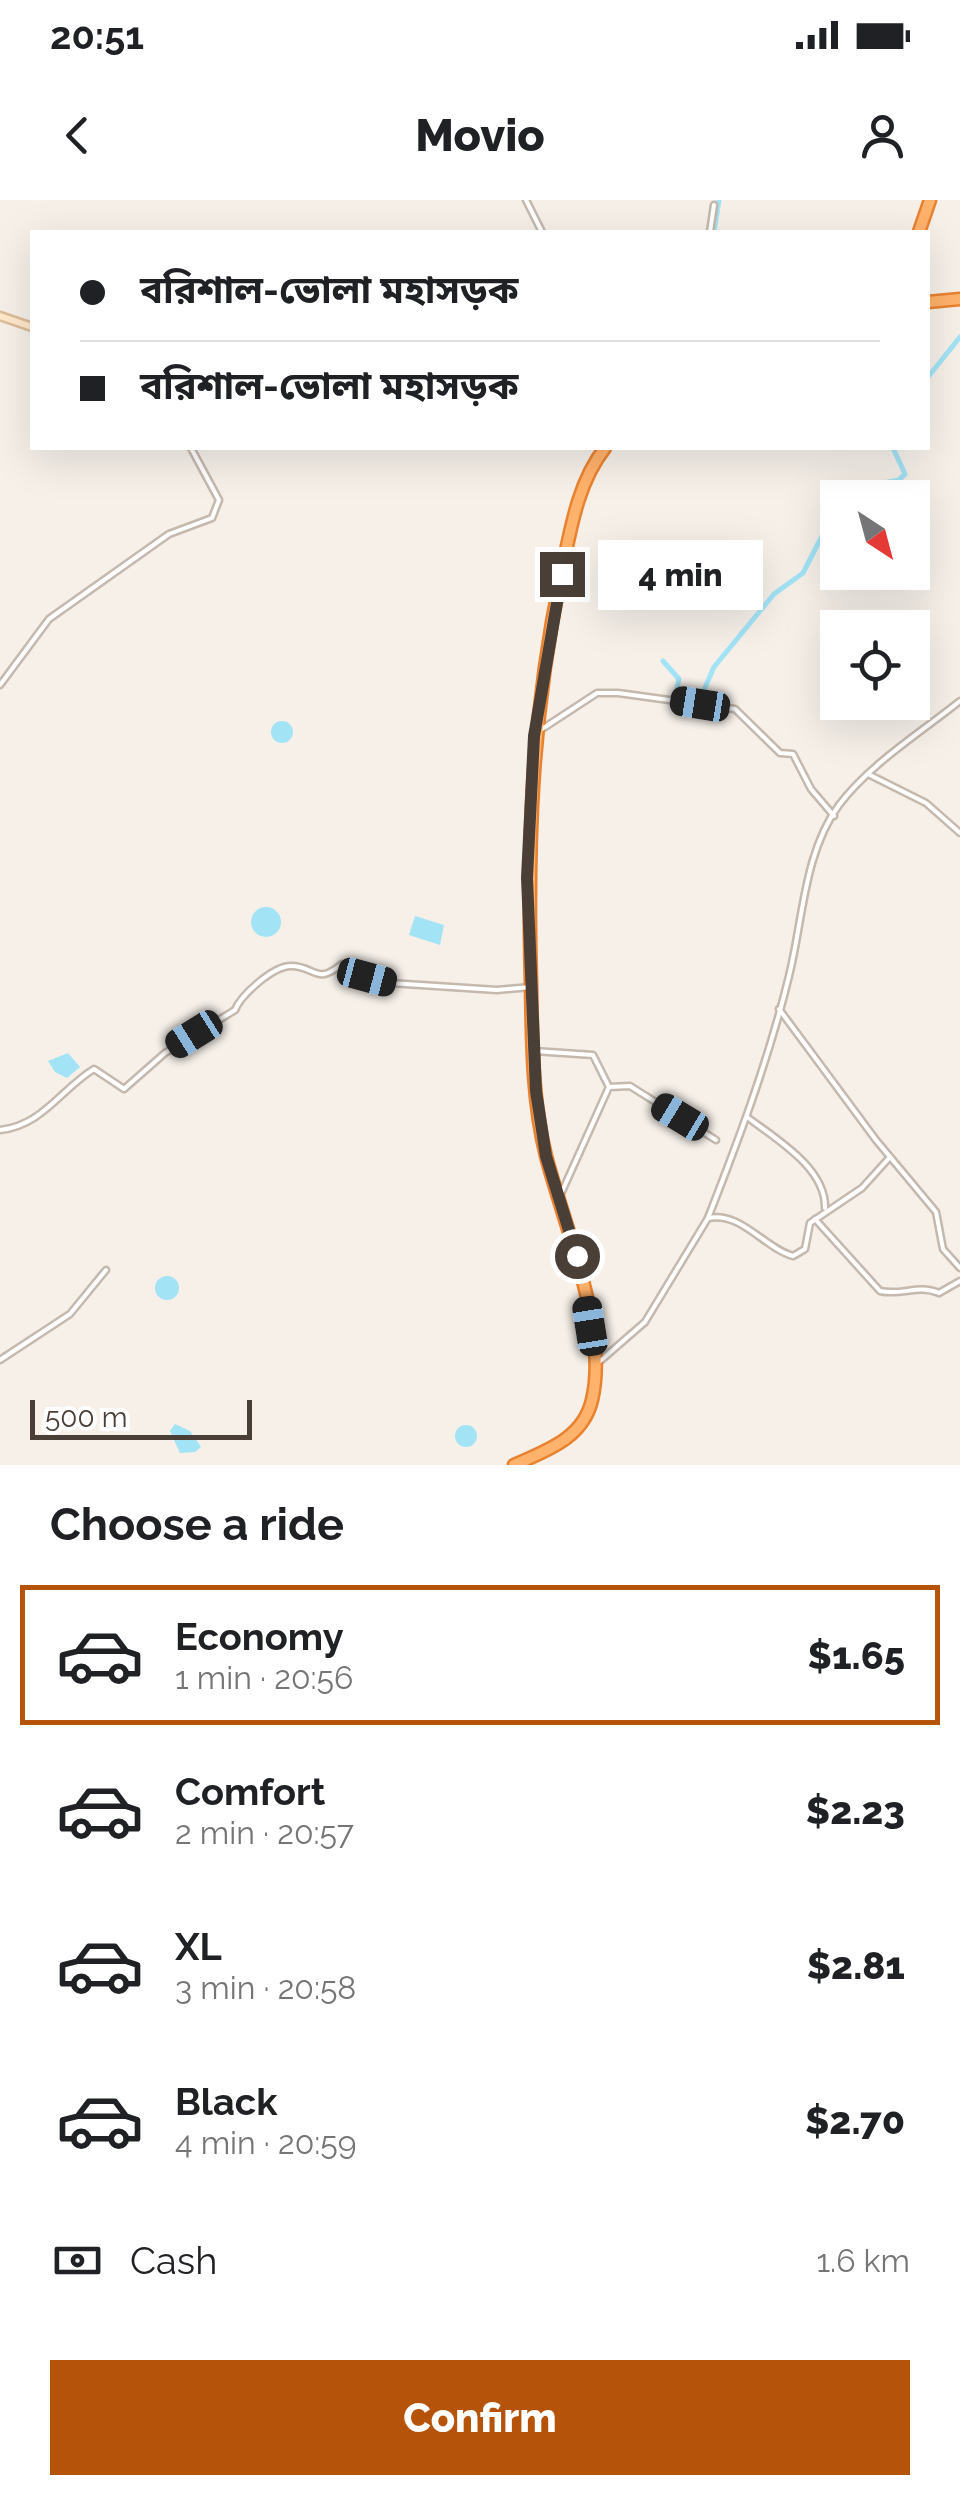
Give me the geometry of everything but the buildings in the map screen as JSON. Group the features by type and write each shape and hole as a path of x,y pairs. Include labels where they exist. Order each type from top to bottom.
{"highway":[{"path":"920,230 930,200"},
{"path":"930,302 960,299"},
{"path":"514,1465 562,1444 580,1426 592,1402 595,1364 584,1290 546,1156 533,1051 527,878 534,736 548,637 575,510 604,450"}],"main road":[{"path":"0,316 30,326"}],"street":[{"path":"526,200 541,230"},
{"path":"710,230 714,205"},
{"path":"0,685 49,619 170,534 212,518 220,500 192,450"},
{"path":"534,736 597,694 735,710 780,753 792,754 811,789 834,816"},
{"path":"595,1364 612,1354 645,1322 708,1218 748,1117 779,1009 809,875 834,816 870,775 960,701"},
{"path":"870,775 926,804 960,833"},
{"path":"0,1130 26,1124 46,1111 74,1081 94,1069 124,1088 164,1053 235,1010 239,999 282,968 294,965 318,976 329,974 342,964 390,983 497,990 531,987"},
{"path":"779,1009 936,1212 943,1249 960,1268"},
{"path":"533,1051 593,1056 610,1086"},
{"path":"610,1086 630,1086 716,1140"},
{"path":"560,1196 610,1086"},
{"path":"748,1117 822,1184 825,1210"},
{"path":"708,1218 718,1216 739,1224 780,1253 793,1256 806,1249 815,1219 862,1188 890,1157"},
{"path":"815,1219 880,1291 892,1294 920,1286 940,1293 960,1281"},
{"path":"0,1360 70,1314 106,1270"}],"water":[{"path":"282,721 290,724 290,740 282,743 274,740 271,732 274,724"},
{"path":"266,907 276,912 281,922 276,932 266,937 256,932 251,922 256,912"},
{"path":"415,916 444,925 440,945 409,935"},
{"path":"68,1053 80,1067 67,1078 55,1072 48,1061"},
{"path":"167,1276 176,1279 176,1297 167,1300 158,1297 155,1288 158,1279"},
{"path":"175,1424 190,1431 201,1447 195,1452 180,1453 170,1431"},
{"path":"466,1425 474,1428 474,1444 466,1447 458,1444 455,1436 458,1428"}],"waterway":[{"path":"714,230 719,200"},
{"path":"930,374 960,337"},
{"path":"894,450 905,474 899,480"},
{"path":"663,661 679,679 676,693 700,699 714,667 774,594 803,573 820,540"}],"route":[{"path":"562,574 548,637 534,736 527,878 536,1091 546,1156 577,1256"}]}
